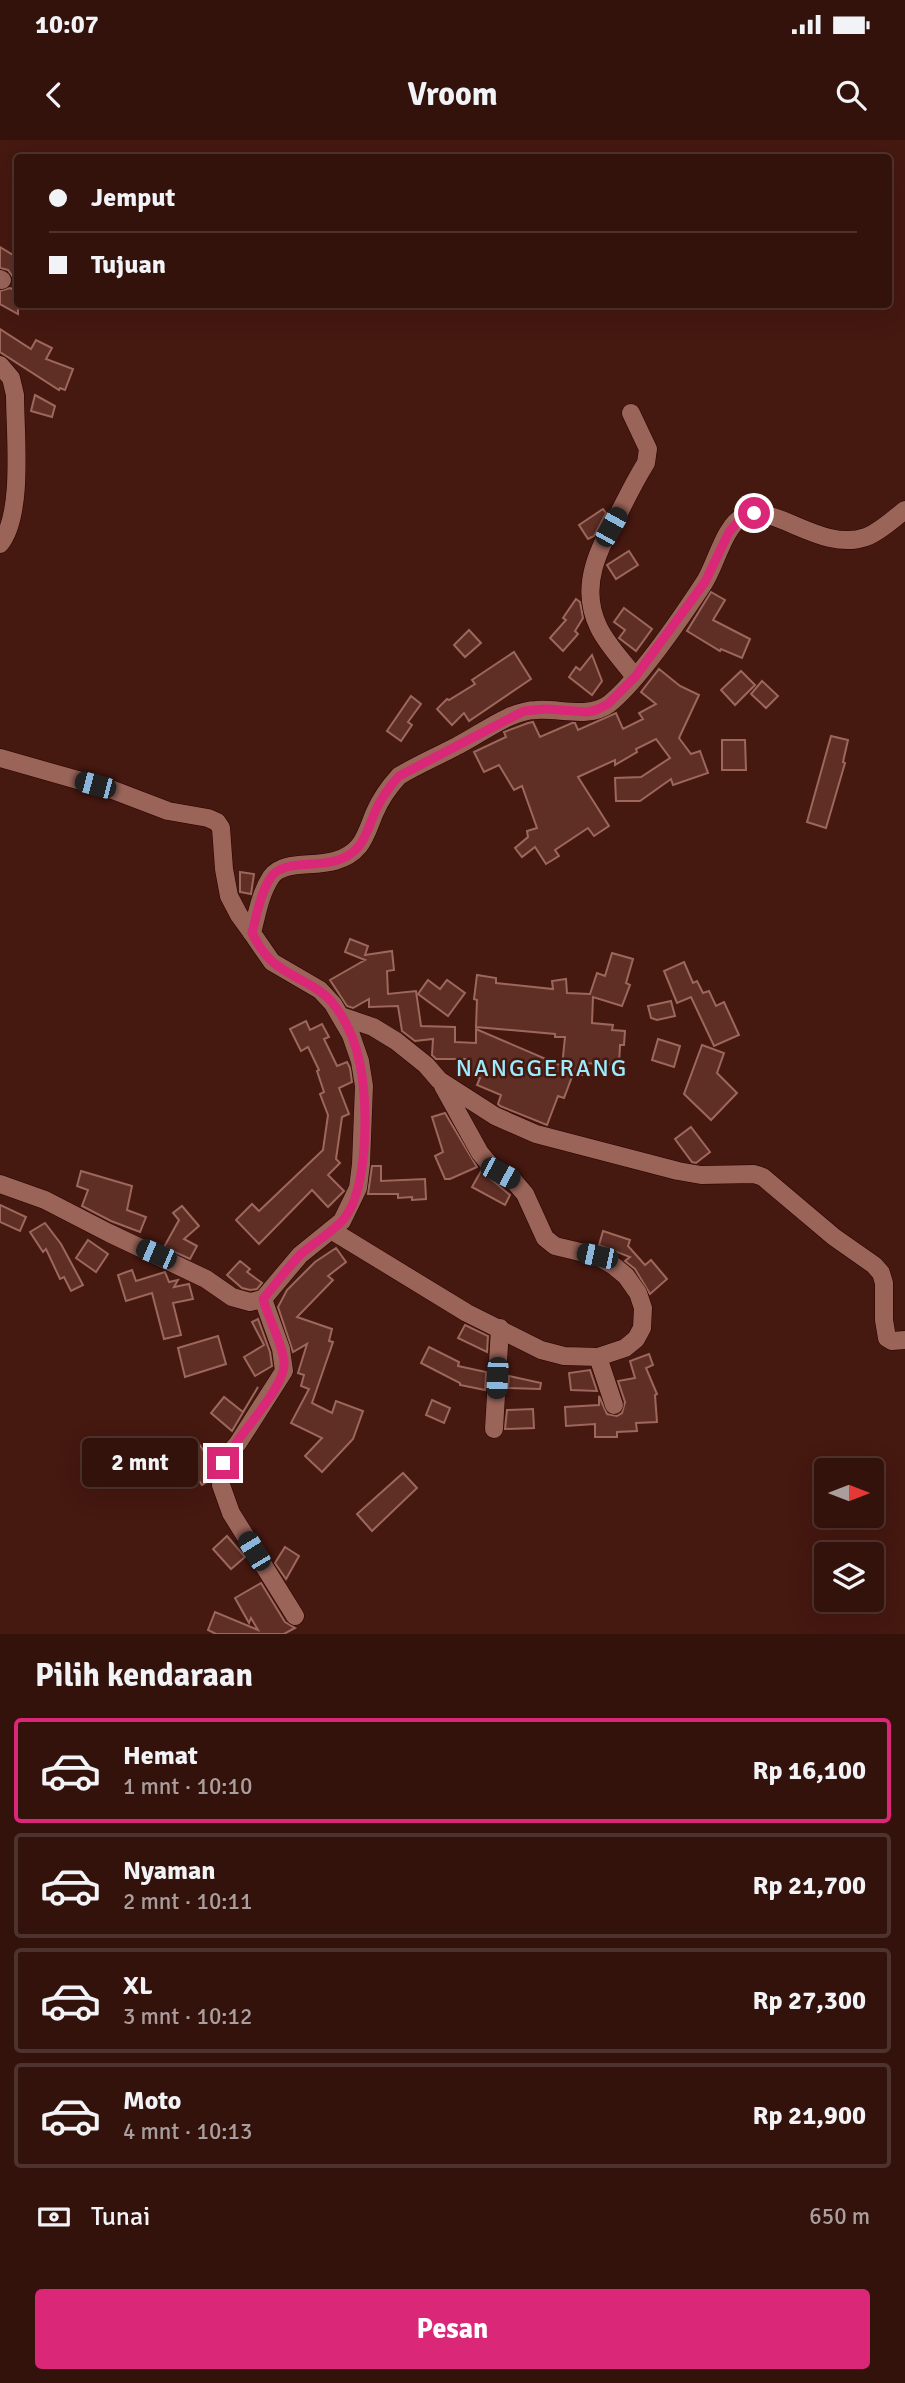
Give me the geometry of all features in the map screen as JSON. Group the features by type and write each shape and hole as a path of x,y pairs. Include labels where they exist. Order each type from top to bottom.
{"street":[{"path":"0,365 11,378 15,395 15,497 14,516 0,544"},
{"path":"631,413 648,449 646,463 599,549 589,583 598,625 606,640 635,677"},
{"path":"252,933 262,895 273,874 283,867 334,863 348,856 359,846 388,788 399,776 524,711 596,710 608,704 635,677 705,582 729,532 743,516 763,514 826,538 844,541 868,537 905,510"},
{"path":"0,758 113,790 167,811 217,822 229,896 239,915 272,962 320,990 333,1004 360,1061 364,1086 364,1135 358,1188 352,1206 342,1221 300,1255 263,1299 250,1302 232,1297 206,1279 45,1200 0,1184"},
{"path":"331,1230 438,1297 541,1350 564,1356 598,1357 625,1348 636,1339 642,1328 643,1308 638,1293 626,1276 597,1256 555,1246 545,1238 525,1194 513,1180 491,1166 480,1153 460,1113 426,1065 373,1027 341,1016"},
{"path":"439,1080 495,1116 536,1133 678,1171 701,1175 754,1174 763,1177 834,1237 874,1265 884,1283 887,1338 892,1341 905,1339"},
{"path":"263,1299 281,1349 284,1371 226,1457 221,1485 231,1513 295,1616"},
{"path":"494,1429 499,1328"},
{"path":"598,1357 614,1405"}],"building":[{"path":"0,247 14,256 14,275 0,268"},
{"path":"10,288 14,290 14,308 18,308 18,314 0,304 0,291"},
{"path":"0,329 31,349 36,340 52,348 46,359 73,369 65,390 59,390 0,352"},
{"path":"35,395 55,406 52,417 31,411"},
{"path":"603,509 606,513 594,536 588,539 579,525"},
{"path":"629,551 638,565 616,579 607,565"},
{"path":"711,592 725,600 713,620 750,639 742,658 721,649 720,651 687,631"},
{"path":"576,599 580,602 583,618 575,631 578,634 563,651 550,638 566,620 563,618"},
{"path":"624,608 652,629 636,651 619,638 625,630 614,622"},
{"path":"469,630 481,643 465,657 454,645"},
{"path":"514,652 531,679 469,721 464,713 452,725 437,709 447,699 475,684 472,680"},
{"path":"592,655 602,681 592,695 569,677 576,667 580,670"},
{"path":"659,669 680,686 699,695 679,738 691,754 700,751 708,773 673,785 671,779 640,801 616,801 615,778 641,777 670,758 656,739 636,749 637,752 615,765 615,760 578,777 609,826 594,836 588,828 555,850 559,856 546,864 535,847 522,857 515,848 528,837 527,831 537,828 522,786 514,790 499,765 484,772 474,752 506,737 504,732 533,722 540,737 572,723 575,723 578,730 616,713 623,729 643,719 639,713 656,704 641,692"},
{"path":"741,671 755,685 735,705 721,690"},
{"path":"762,681 778,696 766,708 751,694"},
{"path":"411,696 421,704 408,722 412,725 401,741 387,731"},
{"path":"831,736 848,740 843,762 845,763 826,828 807,822"},
{"path":"722,740 745,740 746,770 722,770"},
{"path":"240,872 254,874 251,894 240,892"},
{"path":"350,939 368,946 365,955 392,951 394,970 387,971 388,994 416,991 421,1026 455,1027 455,1042 476,1043 476,1029 562,1066 565,1037 476,1027 477,1000 474,999 477,975 496,978 496,983 553,989 552,981 566,979 567,993 590,994 597,973 605,976 612,953 633,959 626,983 630,985 622,1006 593,997 592,1023 613,1025 612,1030 625,1031 624,1045 620,1045 619,1065 583,1063 582,1075 573,1074 564,1098 558,1096 547,1125 500,1106 498,1104 501,1095 477,1085 480,1078 465,1073 469,1059 436,1059 432,1055 433,1039 415,1041 402,1031 398,1006 369,1007 369,999 353,1008 347,1006 330,980 365,960 345,952"},
{"path":"684,962 693,983 697,981 703,993 709,991 716,1006 724,1002 739,1035 714,1046 691,997 677,1003 664,971"},
{"path":"428,980 440,989 447,980 465,993 448,1016 418,994"},
{"path":"671,1001 675,1016 657,1020 651,1018 648,1006"},
{"path":"306,1021 310,1030 322,1024 329,1037 324,1039 337,1066 347,1062 350,1068 352,1082 339,1088 349,1114 342,1117 336,1159 340,1163 328,1175 344,1191 328,1207 312,1190 259,1244 236,1220 252,1204 259,1211 323,1150 328,1115 320,1094 324,1092 317,1071 319,1070 308,1047 301,1051 290,1029"},
{"path":"658,1039 680,1046 674,1067 652,1060"},
{"path":"702,1045 724,1053 717,1073 737,1093 711,1120 684,1094"},
{"path":"445,1113 477,1167 450,1179 445,1179 435,1156 443,1152 432,1117"},
{"path":"691,1127 710,1152 696,1163 692,1162 675,1139"},
{"path":"372,1166 381,1166 381,1181 425,1179 426,1199 398,1198 398,1194 368,1194"},
{"path":"81,1171 132,1186 127,1210 146,1217 140,1232 82,1206 88,1190 77,1186"},
{"path":"481,1171 510,1195 505,1205 472,1187"},
{"path":"0,1205 26,1217 20,1231 0,1222"},
{"path":"182,1206 199,1226 184,1239 197,1246 190,1259 164,1247 179,1220 173,1213"},
{"path":"45,1223 61,1244 83,1285 71,1291 64,1277 60,1279 46,1249 43,1252 30,1232"},
{"path":"603,1231 630,1240 628,1246 645,1265 651,1260 667,1279 650,1294 635,1269 625,1261 630,1257 599,1245"},
{"path":"88,1240 108,1254 96,1272 76,1258"},
{"path":"336,1248 346,1262 328,1276 333,1280 297,1317 332,1329 329,1341 333,1342 312,1403 332,1413 336,1401 363,1411 353,1439 322,1472 305,1456 322,1438 291,1423 309,1389 301,1386 304,1375 298,1373 307,1344 293,1352 278,1307 287,1290 315,1262"},
{"path":"240,1261 250,1269 247,1272 262,1283 257,1289 242,1288 227,1275"},
{"path":"132,1270 136,1281 165,1272 169,1282 178,1280 174,1287 189,1284 193,1299 173,1303 181,1335 164,1339 152,1293 126,1301 118,1275"},
{"path":"258,1319 272,1366 255,1376 244,1357 264,1345 252,1322"},
{"path":"465,1325 488,1336 487,1352 458,1338"},
{"path":"218,1336 226,1364 185,1377 178,1348"},
{"path":"429,1347 459,1362 458,1366 486,1372 485,1390 460,1385 421,1363"},
{"path":"649,1354 653,1365 646,1368 657,1394 657,1422 636,1423 637,1431 617,1432 617,1437 595,1437 595,1424 566,1426 565,1407 599,1405 599,1396 607,1414 617,1416 622,1413 625,1402 618,1381 635,1378 630,1361"},
{"path":"590,1370 597,1391 571,1390 569,1373"},
{"path":"509,1376 541,1383 540,1389 508,1388"},
{"path":"258,1387 232,1431 211,1413 224,1397 243,1412"},
{"path":"432,1400 450,1408 444,1423 426,1415"},
{"path":"533,1409 534,1428 505,1429 507,1410"},
{"path":"199,1444 212,1463 210,1480 202,1485 182,1456"},
{"path":"403,1473 417,1488 372,1531 357,1514"},
{"path":"227,1536 245,1557 231,1569 213,1549"},
{"path":"285,1547 299,1556 286,1579 275,1563"},
{"path":"261,1583 285,1622 295,1628 284,1634 216,1634 208,1630 215,1612 258,1630 251,1618 249,1623 235,1598"}],"district":[{"name":"NANGGERANG","path":"542,1068"}],"route":[{"path":"223,1463 284,1371 281,1349 263,1299 300,1255 342,1221 352,1206 358,1188 364,1135 364,1086 360,1061 341,1016 320,990 272,962 252,933 262,895 273,874 283,867 334,863 348,856 359,846 388,788 399,776 513,716 535,709 578,712 596,710 608,704 635,677 705,582 735,523 743,516 754,513"}]}
